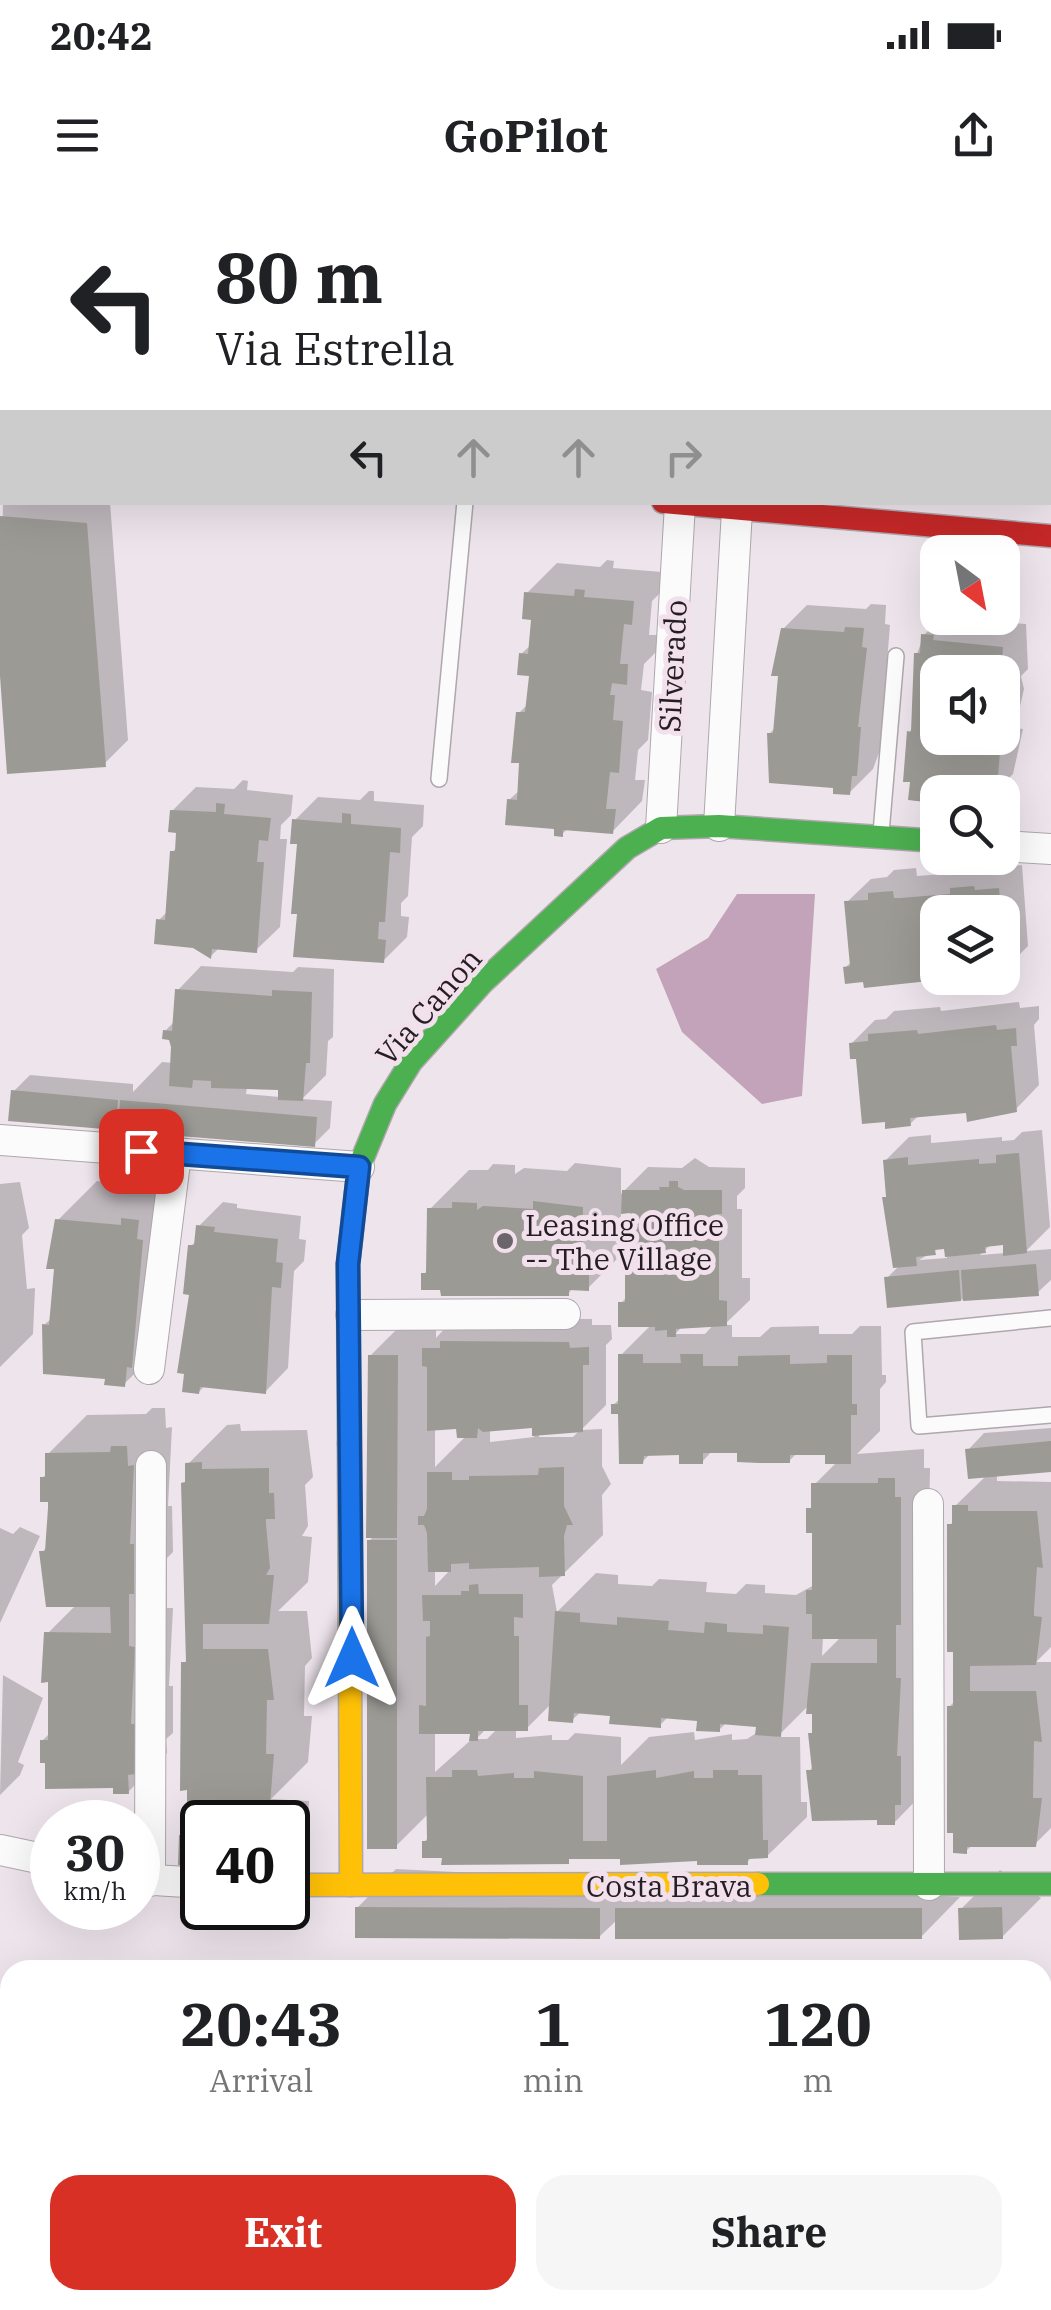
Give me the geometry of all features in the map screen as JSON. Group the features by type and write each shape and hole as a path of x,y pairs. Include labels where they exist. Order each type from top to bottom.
{"street":[{"name":"Silverado","path":"661,828 672,505"},
{"path":"691,505 1051,536"},
{"name":"Silverado","path":"719,826 737,510"},
{"path":"661,828 719,826 920,841"},
{"name":"Via Canon","path":"350,1885 348,1264 359,1167 386,1104 423,1048 483,982 613,861 661,828"},
{"path":"1020,847 1051,849"},
{"path":"0,1140 359,1167"},
{"path":"149,1369 176,1154"},
{"path":"351,1315 565,1314"},
{"path":"145,1800 151,1466"},
{"path":"928,1504 929,1884"},
{"path":"0,1850 30,1856"},
{"name":"Costa Brava","path":"310,1884 1051,1884"}],"lane":[{"path":"439,780 464,505"},
{"path":"881,838 896,656"},
{"path":"1051,1318 913,1332 920,1426 1051,1415"}],"shaded area":[{"path":"737,894 815,894 802,1096 762,1104 682,1032 656,969 708,938"}],"building":[{"path":"0,516 87,523 106,767 7,774 0,676"},
{"path":"575,589 585,590 584,597 634,601 632,625 624,624 620,664 628,664 627,685 612,683 610,695 615,695 613,720 623,721 619,773 610,772 606,809 616,809 613,834 563,830 563,837 554,836 554,829 505,825 507,799 517,800 519,763 511,763 516,712 525,712 529,676 517,675 519,653 528,654 531,620 522,619 524,592 574,596"},
{"path":"845,627 864,628 862,647 867,648 857,776 852,776 850,795 833,794 833,788 769,783 767,733 773,733 778,676 771,676 781,628 844,632"},
{"path":"921,635 934,635 933,640 1003,647 1002,655 920,655 920,755 1000,755 998,775 920,775 920,801 908,800 910,782 903,782 907,731 911,732 914,653 920,653"},
{"path":"216,803 225,804 224,814 271,818 268,841 259,840 257,862 264,862 257,953 212,949 211,959 193,948 154,944 156,919 165,920 170,851 175,851 176,833 168,832 170,810 216,812"},
{"path":"342,813 351,814 351,824 401,828 400,853 390,852 385,922 379,922 378,939 386,940 384,963 293,957 297,914 291,914 297,844 290,844 292,819 342,823"},
{"path":"950,888 999,888 1000,895 936,895 950,894"},
{"path":"893,891 894,898 920,896 920,982 864,988 863,982 845,984 843,967 850,966 844,901 868,900 868,893"},
{"path":"175,989 272,996 272,990 312,992 310,1063 306,1063 303,1101 278,1100 278,1090 211,1088 211,1081 193,1080 192,1088 169,1086 171,1047 169,1040 162,1039 163,1030 172,1031"},
{"path":"996,1025 997,1030 1016,1028 1017,1046 1011,1046 1017,1112 967,1122 966,1113 910,1118 911,1126 885,1129 885,1122 862,1124 856,1059 850,1059 849,1043 868,1041 868,1034 917,1030 918,1034"},
{"path":"11,1090 118,1100 116,1130 8,1121"},
{"path":"120,1100 317,1117 315,1147 118,1131"},
{"path":"1019,1153 1027,1253 1003,1256 1003,1245 985,1247 986,1253 945,1257 944,1249 935,1250 936,1255 916,1257 917,1266 893,1268 882,1197 886,1197 883,1160 908,1157 908,1165 979,1159 979,1164 996,1163 996,1155"},
{"path":"669,1181 678,1181 678,1187 684,1190 722,1190 722,1214 715,1214 714,1232 719,1231 719,1300 727,1301 727,1326 676,1329 676,1337 667,1337 667,1330 655,1331 655,1327 618,1327 618,1302 625,1302 625,1232 630,1231 630,1213 621,1214 622,1190 660,1190 659,1187 669,1187"},
{"name":"Leasing Office -- The Village","path":"533,1201 583,1207 582,1274 589,1274 589,1291 569,1290 569,1296 441,1296 440,1290 421,1290 421,1273 426,1273 427,1208 452,1208 452,1202 477,1203 477,1210 483,1206 533,1209"},
{"path":"121,1218 139,1220 137,1239 143,1240 132,1368 127,1367 125,1387 104,1385 105,1379 43,1374 42,1324 49,1325 54,1269 46,1269 55,1219 121,1225"},
{"path":"196,1225 215,1227 214,1232 278,1239 276,1262 283,1263 281,1288 272,1287 266,1394 200,1387 199,1394 182,1392 184,1374 177,1373 189,1295 183,1294 188,1245 194,1245"},
{"path":"1036,1264 1039,1296 963,1301 961,1270"},
{"path":"959,1270 961,1301 887,1308 884,1277"},
{"path":"440,1341 569,1342 570,1348 589,1347 589,1365 583,1365 583,1432 532,1436 532,1428 483,1432 478,1428 477,1438 457,1438 456,1429 427,1431 427,1367 422,1366 422,1348 440,1348"},
{"path":"618,1354 643,1354 643,1363 681,1363 680,1354 703,1354 703,1366 738,1366 738,1356 790,1355 790,1364 827,1363 827,1355 852,1355 852,1404 857,1404 857,1415 851,1415 851,1464 825,1464 825,1455 790,1455 790,1463 759,1463 737,1462 737,1453 703,1453 703,1464 679,1464 679,1455 644,1456 643,1464 619,1464 618,1414 611,1414 611,1404 618,1404"},
{"path":"368,1355 398,1355 397,1538 366,1538"},
{"path":"1051,1441 1051,1472 968,1479 965,1449"},
{"path":"111,1446 127,1446 128,1466 134,1465 130,1544 134,1544 134,1594 129,1594 129,1646 135,1647 131,1724 135,1724 135,1774 128,1775 129,1794 113,1794 113,1788 45,1789 45,1763 40,1763 40,1740 48,1740 48,1682 41,1683 44,1632 111,1633 110,1607 46,1607 39,1551 45,1551 48,1502 40,1502 40,1477 45,1477 45,1453 110,1452"},
{"path":"202,1462 202,1469 269,1468 275,1519 266,1519 270,1568 266,1575 274,1575 269,1624 203,1624 203,1649 268,1649 274,1700 267,1700 266,1754 274,1754 270,1800 187,1800 187,1790 180,1791 181,1662 186,1662 181,1483 185,1482 185,1463"},
{"path":"564,1467 564,1506 573,1525 567,1525 564,1536 565,1576 539,1577 539,1567 469,1569 469,1563 451,1564 451,1572 428,1572 427,1533 424,1525 418,1525 418,1516 424,1516 427,1509 427,1472 452,1472 452,1480 469,1480 469,1476 538,1475 539,1468"},
{"path":"878,1478 895,1478 895,1497 901,1497 901,1625 896,1625 896,1678 901,1678 897,1756 901,1756 901,1805 895,1805 895,1825 877,1825 877,1820 812,1821 806,1770 812,1770 808,1733 812,1733 812,1714 806,1714 811,1663 877,1663 877,1639 812,1639 812,1614 806,1614 806,1590 812,1590 812,1533 806,1533 806,1508 811,1508 811,1483 878,1483"},
{"path":"952,1505 968,1505 968,1511 1037,1511 1043,1568 1037,1567 1034,1616 1042,1617 1036,1665 970,1666 970,1691 1036,1691 1042,1742 1034,1741 1033,1798 1042,1798 1036,1847 967,1847 967,1854 953,1853 953,1833 947,1833 947,1706 953,1706 953,1652 947,1652 947,1524 952,1524"},
{"path":"367,1540 397,1540 397,1849 367,1849"},
{"path":"478,1584 479,1594 523,1594 523,1618 514,1617 514,1636 519,1636 519,1705 528,1705 528,1731 478,1731 478,1741 469,1741 470,1734 419,1734 419,1705 426,1706 426,1637 430,1636 430,1621 423,1621 422,1595 461,1595 461,1591 469,1591 469,1585"},
{"path":"555,1611 580,1613 580,1622 617,1625 617,1617 669,1621 668,1630 704,1633 705,1622 727,1624 727,1632 763,1634 763,1625 789,1627 781,1737 755,1735 756,1727 720,1724 720,1732 696,1731 697,1721 661,1718 661,1728 609,1724 610,1716 574,1713 573,1723 548,1721"},
{"path":"452,1770 477,1770 478,1776 514,1773 514,1778 534,1778 534,1771 583,1776 583,1841 607,1841 607,1776 656,1770 656,1778 694,1771 694,1778 713,1778 713,1770 762,1775 763,1840 768,1840 768,1858 748,1859 748,1865 697,1865 697,1861 620,1865 620,1859 569,1859 569,1864 441,1865 442,1858 422,1858 422,1841 427,1841 426,1777 452,1777"},
{"path":"355,1907 600,1908 600,1939 355,1938"},
{"path":"1002,1907 1003,1939 959,1940 958,1908"},
{"path":"615,1908 922,1908 922,1939 615,1939"}],"traffic: fast":[{"path":"349,1444 348,1264 359,1167 385,1104 411,1062 483,982 627,848 661,828 719,826 920,840"},
{"path":"758,1884 1051,1884"}],"traffic: slow":[{"path":"349,1444 351,1885"},
{"path":"310,1885 758,1884"}],"traffic: jam":[{"path":"697,505 1051,536"}],"place":[{"name":"Leasing Office -- The Village","path":"505,1241"}],"route":[{"path":"141,1151 359,1167 348,1264 352,1658"}]}
